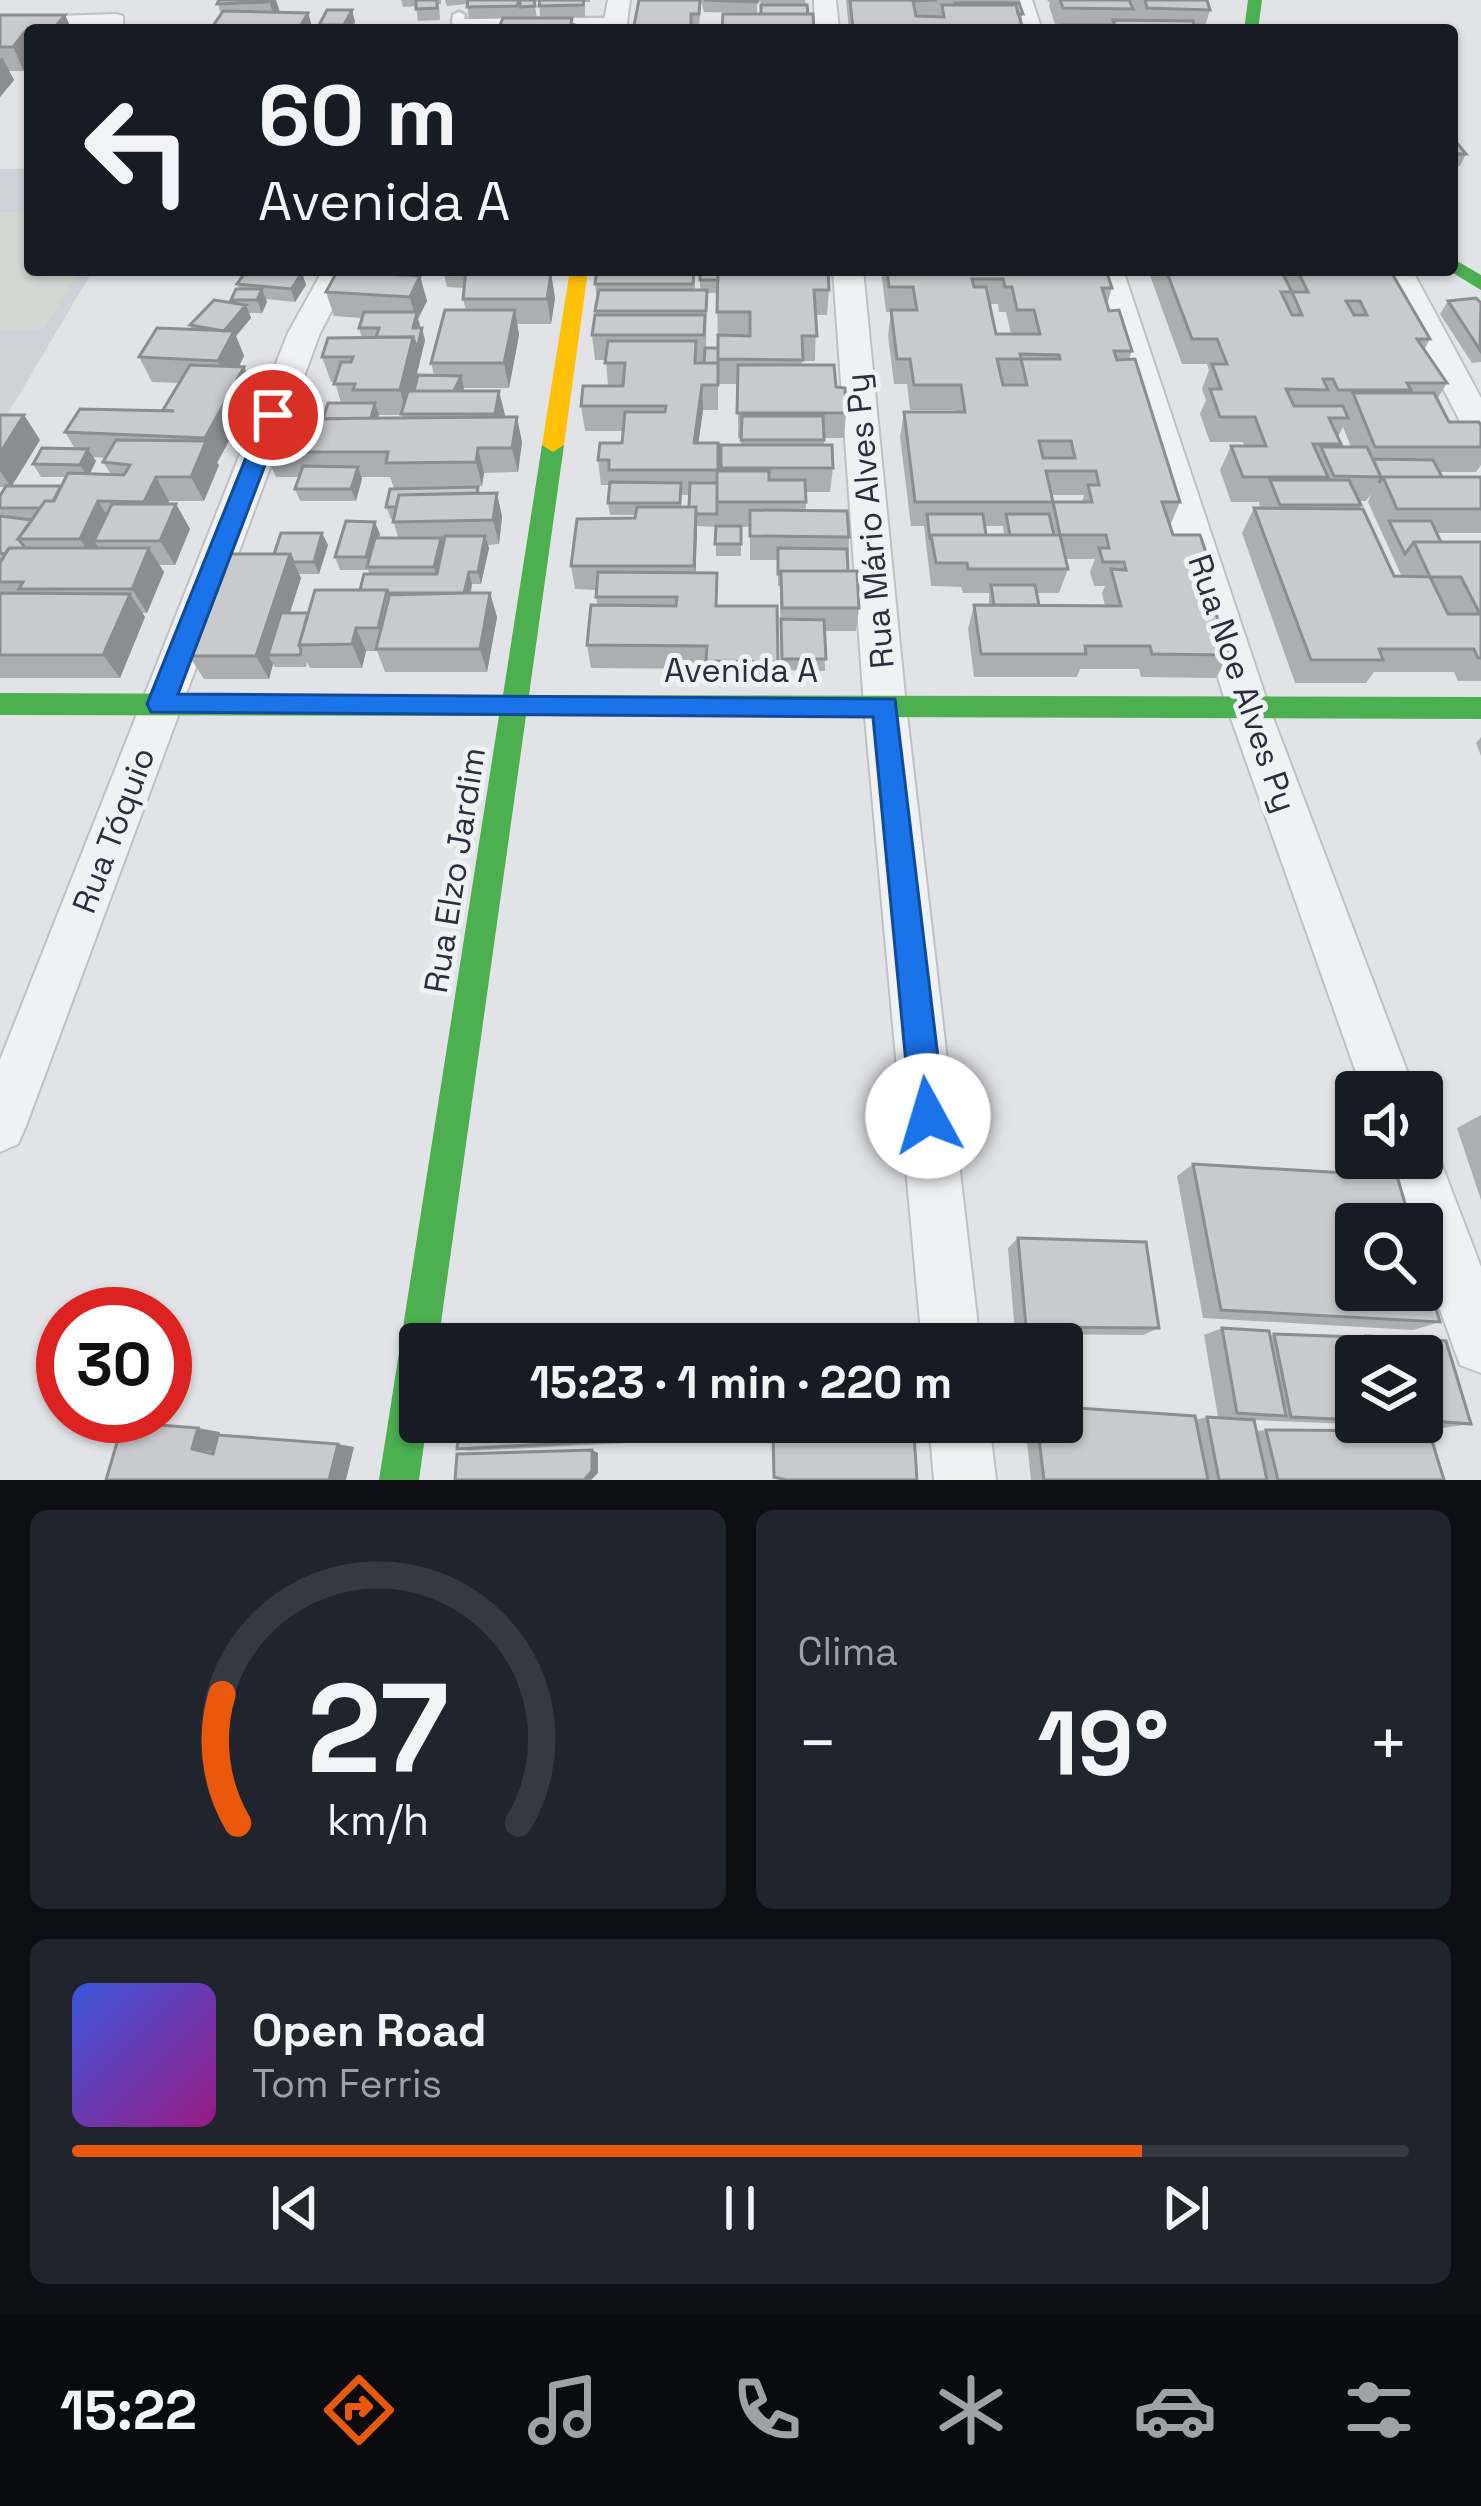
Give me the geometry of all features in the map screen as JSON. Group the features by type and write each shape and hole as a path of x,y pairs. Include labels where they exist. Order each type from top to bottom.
{"street":[{"path":"30,24 115,21"},
{"name":"Rua Tóquio","path":"0,1126 304,333 335,276"},
{"name":"Rua Elzo Jardim","path":"399,1480 578,276"},
{"name":"Rua Mário Alves Py","path":"849,276 885,706 949,1323"},
{"name":"Rua Noe Alves Py","path":"1110,276 1249,707 1381,1071"},
{"path":"1399,276 1481,429"},
{"name":"Avenida A","path":"0,704 1481,708"},
{"path":"1421,1179 1481,1343"},
{"path":"961,1443 965,1480"}],"lane":[{"path":"459,15 458,23 616,17"}],"shaded area":[{"path":"0,169 24,169 24,276 89,276 0,427"},
{"path":"0,212 24,212 24,276 76,276 44,329 0,329"}],"building":[{"path":"219,0 269,0 217,4"},
{"path":"416,0 437,0 437,8 416,9"},
{"path":"468,0 519,0 517,6 467,7"},
{"path":"520,0 534,0 535,6 520,7"},
{"path":"540,0 584,0 583,5 539,6"},
{"path":"639,0 700,0 699,14 691,14 691,24 634,24"},
{"path":"850,0 937,0 913,1 916,16 944,17 942,5 1016,5 1021,24 852,24"},
{"path":"1060,0 1129,0 1133,9 1063,8"},
{"path":"1145,0 1207,0 1210,10 1147,8"},
{"path":"955,3 1019,3 1023,14 1018,14 1016,5"},
{"path":"761,5 807,5 808,14 761,14"},
{"path":"327,10 352,10 345,24 320,24"},
{"path":"223,11 308,13 302,24 214,24"},
{"path":"723,14 813,14 814,24 722,24"},
{"path":"0,15 65,15 57,24 24,24 24,33 13,47 0,47"},
{"path":"503,18 572,18 571,24 500,24"},
{"path":"1113,20 1194,24 1115,24"},
{"path":"243,276 300,276 291,289 237,284"},
{"path":"335,276 420,276 410,297 326,292"},
{"path":"465,276 551,276 547,299 463,299"},
{"path":"596,276 694,276 693,284 595,284"},
{"path":"718,276 828,276 829,290 814,290 817,336 802,336 803,360 718,359 718,335 750,336 750,312 717,312"},
{"path":"888,276 1108,276 1112,288 1102,288 1109,311 1119,310 1132,351 1114,351 1117,360 1135,359 1180,502 1162,502 1173,535 1200,535 1212,570 1202,569 1229,655 1152,654 1150,646 1085,646 1086,654 981,654 974,605 1121,606 1111,569 1126,570 1124,562 1103,562 1099,548 1109,548 1106,535 1060,535 1053,502 915,502 904,412 965,412 961,385 914,385 910,359 897,359 891,310 917,310 913,287 889,287","holes":["972,279 1003,279 1005,287 1012,287 1017,310 1034,310 1040,334 996,334 986,287 974,287","1020,354 1059,355 1060,359 1021,359","997,359 1021,359 1027,385 1003,385","1039,441 1071,441 1075,458 1043,458","1046,471 1096,471 1099,485 1088,485 1092,502 1053,502"]},
{"path":"1168,276 1284,276 1292,292 1308,292 1300,276 1393,276 1430,339 1417,339 1447,383 1407,383 1411,390 1338,390 1333,379 1323,379 1328,390 1286,389 1294,406 1343,406 1348,418 1329,418 1341,444 1313,444 1328,477 1243,477 1231,446 1266,446 1255,417 1220,417 1210,389 1221,389 1212,364 1227,364 1217,339 1192,339","holes":["1281,292 1292,292 1302,315 1292,315","1346,301 1360,301 1367,315 1354,315"]},
{"path":"236,289 262,289 257,300 231,300"},
{"path":"599,290 707,290 706,311 595,311"},
{"path":"1476,298 1481,303 1480,350 1448,301"},
{"path":"214,300 246,305 224,331 190,325"},
{"path":"445,310 515,310 504,363 431,363"},
{"path":"364,312 417,312 413,328 422,328 417,349 413,337 376,337 379,328 359,328"},
{"path":"595,315 705,315 704,335 592,335"},
{"path":"157,328 234,331 218,361 139,357"},
{"path":"413,337 400,390 353,390 355,384 334,384 341,362 351,362 353,357 322,357 328,338"},
{"path":"608,341 696,341 695,363 718,363 718,385 702,385 694,443 718,443 718,470 609,470 609,460 598,460 600,443 622,443 625,412 665,412 666,406 581,406 583,386 623,386 625,363 605,363"},
{"path":"705,348 718,348 718,363 704,363"},
{"path":"190,365 244,367 205,438 65,432 80,409 174,411 163,410"},
{"path":"738,365 834,365 836,387 845,388 846,413 737,413"},
{"path":"418,375 461,376 454,391 414,391"},
{"path":"408,391 499,391 495,414 401,414"},
{"path":"1353,393 1434,393 1449,422 1479,422 1481,447 1375,447"},
{"path":"328,403 375,403 371,418 323,419"},
{"path":"0,415 24,415 0,453"},
{"path":"742,416 823,416 824,440 741,440"},
{"path":"517,417 512,448 478,448 476,462 386,463 388,452 265,452 277,419"},
{"path":"116,440 206,441 191,477 156,477 144,502 98,501 80,539 18,539 45,501 54,501 68,473 124,475 130,465 103,462"},
{"path":"721,445 832,445 833,468 721,468"},
{"path":"1321,447 1367,447 1381,477 1334,476"},
{"path":"42,448 88,449 80,465 33,464"},
{"path":"1373,459 1433,460 1442,477 1383,477 1379,483"},
{"path":"303,466 358,467 351,489 295,489"},
{"path":"717,471 769,471 769,480 805,480 806,502 717,502"},
{"path":"1383,477 1481,477 1481,509 1397,509"},
{"path":"1270,480 1349,480 1361,505 1280,505"},
{"path":"610,482 681,483 680,503 608,503"},
{"path":"690,483 717,483 717,514 696,514 696,507 689,507"},
{"path":"6,486 61,486 53,501 45,501 40,508 0,508"},
{"path":"478,487 477,493 399,495 396,507 386,507 390,489"},
{"path":"497,493 493,520 393,522 399,495"},
{"path":"112,504 176,504 160,541 94,541"},
{"path":"637,507 696,507 694,566 571,566 577,519 635,518"},
{"path":"1254,508 1363,509 1394,576 1430,577 1414,542 1481,542 1481,658 1474,649 1379,649 1383,660 1311,660","holes":["1430,577 1461,577 1480,614 1448,614"]},
{"path":"750,510 847,511 849,537 750,536"},
{"path":"927,514 983,514 986,535 931,535 930,540"},
{"path":"1006,514 1049,514 1054,535 1010,535"},
{"path":"0,516 32,520 18,539 23,548 0,553"},
{"path":"346,521 375,522 366,557 335,557"},
{"path":"1389,521 1431,521 1441,542 1414,542 1405,554"},
{"path":"716,526 741,526 741,544 715,544"},
{"path":"281,533 322,533 314,562 293,562 290,554 274,554"},
{"path":"931,535 1060,535 1068,569 968,569 967,563 936,563"},
{"path":"445,536 485,536 478,572 469,572 464,593 389,595 387,590 360,590 364,574 437,574"},
{"path":"375,538 441,538 434,567 367,567"},
{"path":"9,548 149,548 132,589 19,589 23,582 0,582 0,563"},
{"path":"778,548 847,549 848,571 778,574"},
{"path":"212,554 290,554 256,656 189,656 210,602 192,602"},
{"path":"781,571 857,571 859,608 782,608"},
{"path":"598,572 717,573 716,606 777,606 778,662 706,661 707,646 587,645 591,605 676,606 677,597 596,597"},
{"path":"991,585 1035,585 1039,605 994,605"},
{"path":"315,590 387,590 378,628 356,628 352,644 299,645"},
{"path":"0,593 130,594 103,655 0,655"},
{"path":"390,593 490,593 480,649 376,649"},
{"path":"281,613 308,613 300,655 268,655"},
{"path":"781,619 824,620 826,659 782,659"},
{"path":"1193,1164 1335,1172 1335,1179 1398,1179 1405,1203 1335,1203 1335,1311 1437,1311 1440,1322 1221,1310"},
{"path":"1018,1238 1146,1242 1159,1328 1026,1323"},
{"path":"1222,1328 1269,1331 1286,1416 1237,1413"},
{"path":"1274,1334 1335,1336 1335,1419 1291,1417"},
{"path":"1443,1341 1446,1341 1471,1424 1443,1422"},
{"path":"1083,1408 1195,1416 1208,1480 1044,1480 1040,1443 1083,1443"},
{"path":"1207,1417 1254,1420 1267,1480 1219,1480"},
{"path":"192,1428 198,1428 192,1449 213,1454 218,1435 338,1444 329,1480 106,1480 117,1443 192,1443"},
{"path":"1266,1430 1335,1430 1335,1443 1433,1443 1444,1480 1278,1480"},
{"path":"458,1443 567,1443 457,1449"},
{"path":"773,1443 915,1443 917,1480 774,1477"},
{"path":"592,1450 592,1471 584,1480 455,1480 457,1454"}],"traffic: fast":[{"path":"1252,24 1255,0"},
{"path":"1458,268 1481,284"},
{"path":"399,1480 553,445"},
{"path":"0,704 1481,708"}],"traffic: slow":[{"path":"553,445 578,276"}],"route":[{"path":"273,415 161,704 885,706 928,1116"}]}
